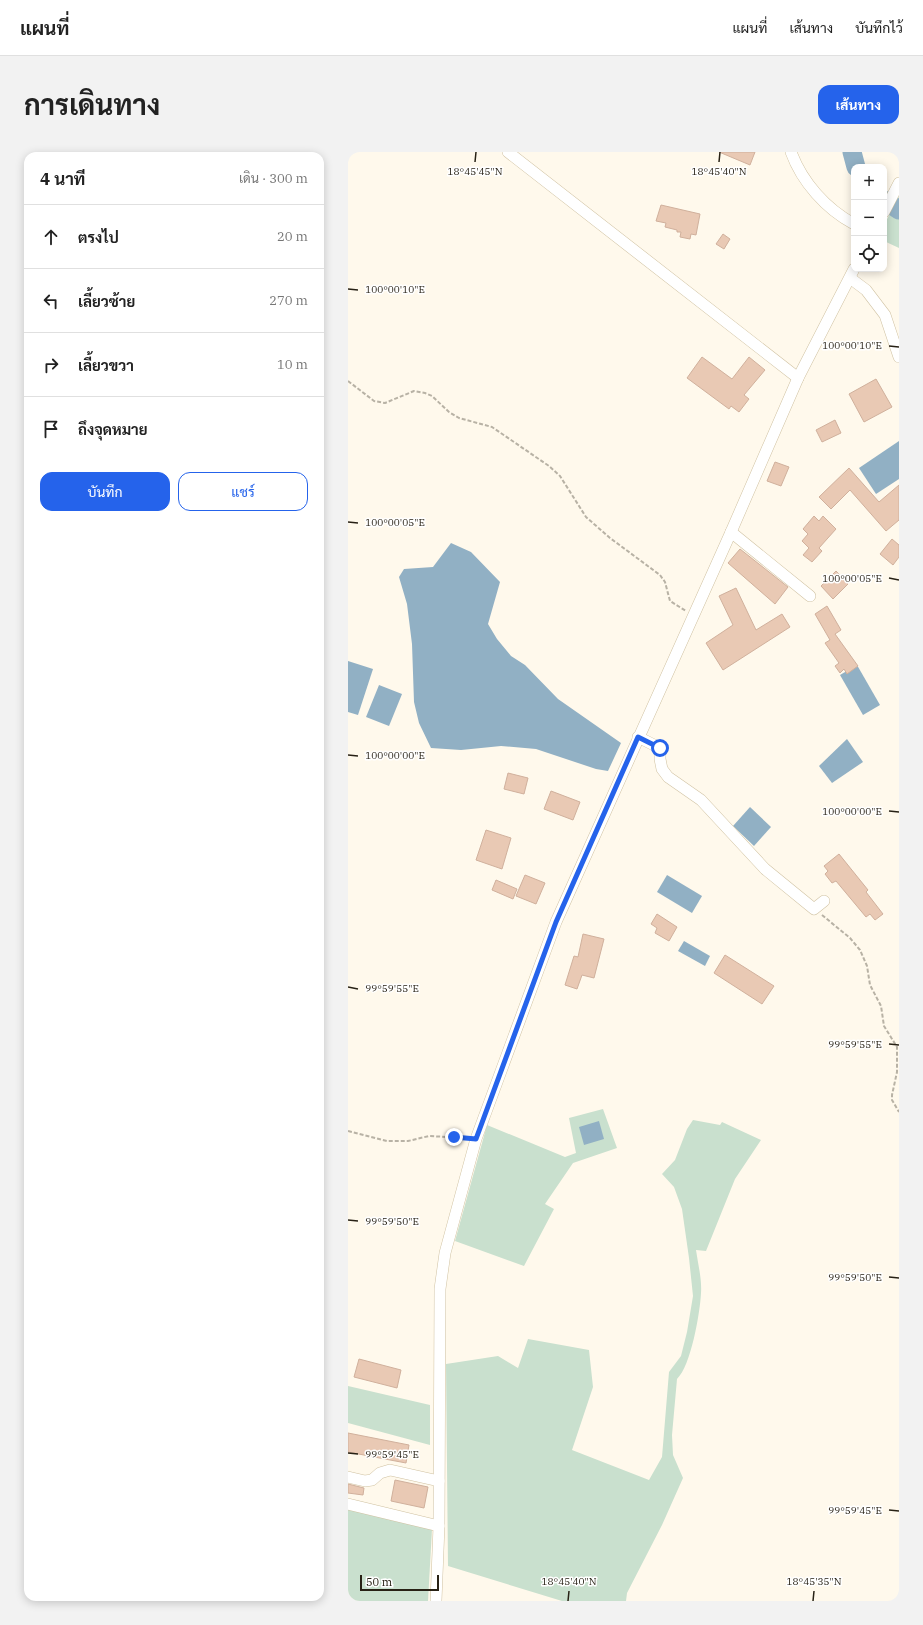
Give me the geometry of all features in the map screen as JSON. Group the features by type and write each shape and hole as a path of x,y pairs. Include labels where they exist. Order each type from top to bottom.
{"street":[{"path":"508,152 798,378"},
{"path":"791,152 808,182 825,204 851,222"},
{"path":"887,206 898,184"},
{"path":"436,1601 439,1526 440,1289 445,1253 476,1139 556,922 731,532 798,378 852,274 885,315 899,356"},
{"path":"731,532 810,596"},
{"path":"638,737 660,748 662,769 668,777 701,800 765,869 814,908 824,901"},
{"path":"348,1477 365,1481 372,1480 380,1473 390,1470 439,1481"},
{"path":"348,1504 439,1526"}],"path":[{"path":"348,381 374,401 385,403 414,391 432,396 449,412 459,418 492,428 549,466 560,476 586,517 610,538 660,575 665,582 670,601 693,616"},
{"path":"814,908 850,938 860,950 865,961 870,985 881,1006 884,1026 897,1047 897,1072 892,1100 899,1112"},
{"path":"348,1131 386,1141 408,1141 429,1136 476,1139"}],"green space":[{"path":"899,196 899,248 887,242 887,219"},
{"path":"603,1109 617,1148 573,1163 545,1204 554,1209 524,1266 455,1241 487,1125 565,1157 576,1153 569,1118"},
{"path":"693,1120 720,1125 722,1122 761,1140 735,1179 706,1251 696,1250 701,1282 697,1326 687,1363 677,1379 672,1435 673,1455 683,1478 662,1525 627,1593 626,1601 562,1601 448,1566 446,1364 498,1356 518,1368 528,1339 589,1350 593,1387 572,1450 649,1480 662,1457 669,1372 681,1356 693,1296 682,1209 674,1187 662,1174 675,1160 687,1129"},
{"path":"348,1386 430,1405 430,1445 348,1423"},
{"path":"348,1508 432,1529 428,1601 348,1601"}],"water":[{"path":"899,441 899,479 876,494 859,468"},
{"path":"451,543 471,552 500,582 488,624 497,639 511,656 525,665 558,699 621,743 608,771 596,769 536,749 501,746 461,750 431,748 419,723 414,702 412,644 407,604 399,577 404,569 433,567"},
{"path":"348,661 373,669 358,715 348,712"},
{"path":"857,665 880,705 863,715 840,675"},
{"path":"379,685 402,694 389,726 366,717"},
{"path":"847,739 863,762 832,783 819,766"},
{"path":"750,807 771,827 754,846 733,826"},
{"path":"667,875 702,896 692,913 657,892"},
{"path":"684,941 710,956 705,966 678,951"},
{"path":"599,1121 604,1139 584,1145 579,1127"}],"building":[{"path":"719,152 755,152 750,165"},
{"path":"661,205 700,214 696,235 691,234 690,239 680,237 681,232 665,227 666,223 656,221"},
{"path":"723,234 730,239 724,249 716,244"},
{"path":"702,357 732,379 749,357 765,370 744,395 749,399 739,412 731,406 729,409 687,378"},
{"path":"876,379 892,407 864,422 849,394"},
{"path":"835,420 841,433 822,442 816,430"},
{"path":"775,462 789,467 781,486 767,481"},
{"path":"849,468 879,502 899,485 899,520 886,531 850,490 831,509 819,497"},
{"path":"814,516 819,521 823,516 836,529 819,548 822,551 812,562 803,555 809,548 802,541 808,534 803,529"},
{"path":"892,539 899,545 899,557 893,565 880,554"},
{"path":"740,549 788,587 775,604 728,563"},
{"path":"836,571 848,584 833,599 821,586"},
{"path":"736,588 756,630 782,614 790,627 723,670 706,643 733,625 719,596"},
{"path":"827,606 841,630 835,634 858,666 847,674 844,669 840,673 835,666 839,663 825,643 830,640 815,614"},
{"path":"508,773 528,778 524,794 504,789"},
{"path":"551,791 580,802 573,820 544,809"},
{"path":"486,830 511,838 502,869 476,860"},
{"path":"839,854 868,890 866,892 883,914 875,920 870,914 866,917 836,881 832,883 825,874 828,871 824,866"},
{"path":"525,875 545,883 536,904 516,896"},
{"path":"496,880 517,889 513,899 492,890"},
{"path":"657,914 677,927 669,941 655,933 657,928 651,924"},
{"path":"583,934 604,939 594,978 582,975 577,989 565,985 574,956 578,957"},
{"path":"725,955 774,986 762,1004 714,973"},
{"path":"359,1359 401,1370 397,1388 354,1377"},
{"path":"348,1433 409,1445 406,1463 348,1452"},
{"path":"395,1480 428,1487 424,1508 391,1501"},
{"path":"348,1484 364,1488 363,1495 348,1493"}],"waterway":[{"path":"852,152 855,164"},
{"path":"887,202 899,210"}],"route":[{"path":"454,1137 476,1139 556,922 638,737 652,742 660,748"}]}
